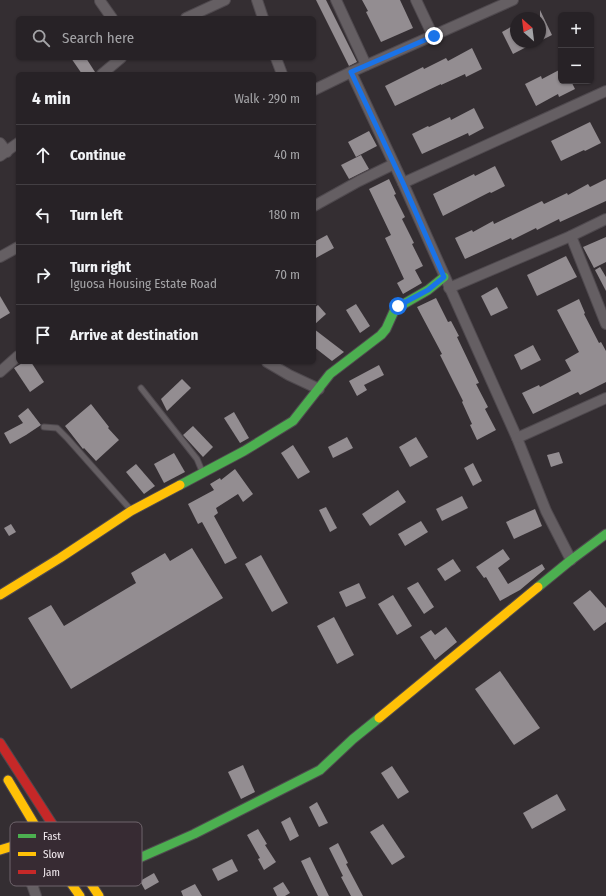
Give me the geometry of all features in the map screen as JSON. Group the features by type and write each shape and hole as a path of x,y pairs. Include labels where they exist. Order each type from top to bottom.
{"main road":[{"path":"0,595 60,558 131,511 244,451 293,421 330,374 381,335 386,329 395,309 428,290 444,277"},
{"path":"142,857 194,834 320,770 353,739 571,560 606,534"},
{"path":"0,743 51,822"},
{"path":"4,774 33,822"},
{"path":"0,850 10,848"},
{"path":"74,886 80,896"},
{"path":"92,886 99,896"}],"street":[{"path":"190,16 225,0"},
{"path":"258,0 262,16"},
{"path":"336,0 366,65"},
{"path":"416,0 434,36"},
{"path":"316,89 366,65 434,36 501,3 513,0"},
{"path":"100,1 111,16"},
{"path":"104,72 119,60"},
{"path":"277,60 281,72"},
{"path":"351,72 403,183 517,438 546,511 571,560"},
{"path":"403,183 606,91"},
{"path":"0,143 3,154 16,144"},
{"path":"316,205 394,164"},
{"path":"449,288 571,236 606,219"},
{"path":"571,236 606,324"},
{"path":"0,256 16,248"},
{"path":"0,372 16,358"},
{"path":"270,364 289,375 319,389"},
{"path":"517,438 606,398"},
{"path":"33,886 36,896"}],"lane":[{"path":"141,388 197,459 204,473"},
{"path":"44,427 57,428 131,511"}],"building":[{"path":"316,0 326,0 357,62 349,66"},
{"path":"362,0 400,0 413,28 381,42 366,12 368,11"},
{"path":"546,22 552,35 546,38"},
{"path":"510,27 510,48 502,32"},
{"path":"472,48 482,69 466,77 465,74 441,84 395,106 385,86 423,67 424,69 446,58 448,61"},
{"path":"510,48 524,48 513,54"},
{"path":"72,60 87,60 95,72 81,72"},
{"path":"558,71 558,84 572,84 575,89 559,97 558,94 536,106 525,84 541,76 542,79"},
{"path":"474,108 484,128 469,136 468,133 422,154 412,134 450,117 451,120"},
{"path":"590,122 601,143 561,161 551,141"},
{"path":"369,131 377,146 356,157 348,142"},
{"path":"361,155 369,169 349,179 341,165"},
{"path":"495,166 505,186 443,216 433,194 474,174 475,176"},
{"path":"389,179 396,194 394,195 405,217 402,219 423,266 415,270 422,283 403,294 397,283 404,279 385,238 391,235 369,189"},
{"path":"606,179 606,201 560,222 559,219 537,230 536,228 512,240 511,238 465,259 455,238 472,230 473,232 493,221 494,224 542,201 544,204 567,193 568,195 588,184 590,187"},
{"path":"327,235 334,248 316,258 316,241"},
{"path":"606,237 606,262 594,268 583,247"},
{"path":"566,256 577,277 537,296 527,275"},
{"path":"600,267 606,277 606,291 595,270"},
{"path":"497,287 508,308 491,316 481,296"},
{"path":"0,296 10,313 0,319"},
{"path":"436,298 448,322 451,321 459,336 457,337 479,383 476,384 488,407 485,409 496,430 477,440 470,425 472,424 462,402 463,401 440,355 442,354 417,307"},
{"path":"579,299 585,313 584,314 599,343 601,342 606,351 606,382 580,395 578,392 533,414 522,393 539,385 540,387 571,371 565,360 579,352 557,310"},
{"path":"356,304 370,326 360,333 346,310"},
{"path":"318,305 326,314 316,323 316,306"},
{"path":"316,331 344,352 332,361 316,349"},
{"path":"533,345 541,360 521,370 514,355"},
{"path":"21,364 32,364 44,382 30,392 14,368"},
{"path":"379,365 384,375 364,385 367,390 357,396 349,381"},
{"path":"182,379 191,388 167,411 161,399"},
{"path":"91,404 109,427 108,428 119,440 96,461 84,448 83,449 65,426"},
{"path":"28,408 41,425 10,444 4,433 23,423 18,416"},
{"path":"234,412 249,438 240,443 224,418"},
{"path":"193,426 213,447 203,457 183,435"},
{"path":"347,437 353,448 333,458 328,447"},
{"path":"416,437 428,457 410,467 399,447"},
{"path":"293,445 310,472 298,479 281,453"},
{"path":"559,452 563,463 551,467 547,455"},
{"path":"174,453 185,472 164,483 154,464"},
{"path":"473,463 482,481 473,486 464,468"},
{"path":"136,464 155,486 144,494 126,472"},
{"path":"235,469 253,494 243,502 238,494 216,508 218,513 214,516 237,558 225,564 202,522 198,524 188,504 214,490 210,484 220,478 221,480"},
{"path":"398,490 406,502 370,526 362,514"},
{"path":"462,496 468,508 442,521 436,509"},
{"path":"326,507 337,528 330,532 319,510"},
{"path":"535,509 542,526 514,539 506,522"},
{"path":"421,521 428,532 405,546 398,534"},
{"path":"11,524 16,532 9,536 4,528"},
{"path":"192,548 223,598 71,689 28,618 51,605 64,626 136,583 131,573 165,553 170,561"},
{"path":"503,549 510,559 498,568 508,584 542,564 545,569 520,590 500,601 486,577 484,578 476,567"},
{"path":"261,555 288,603 272,612 245,564"},
{"path":"453,559 461,571 445,581 437,569"},
{"path":"418,582 434,607 424,614 407,588"},
{"path":"359,583 366,598 346,607 339,592"},
{"path":"590,590 606,608 606,622 594,631 573,603"},
{"path":"393,595 412,626 397,635 378,604"},
{"path":"334,617 354,655 337,664 317,626"},
{"path":"446,627 457,642 435,660 420,637 431,630 435,635"},
{"path":"500,671 540,728 514,745 475,689"},
{"path":"243,765 255,792 241,799 228,772"},
{"path":"392,766 409,792 398,799 381,773"},
{"path":"557,794 566,810 532,829 523,813"},
{"path":"317,802 328,823 319,827 309,807"},
{"path":"290,817 299,836 290,841 281,822"},
{"path":"383,824 405,857 392,865 370,832"},
{"path":"258,829 267,844 265,845 276,862 264,870 258,859 260,858 247,835"},
{"path":"338,843 348,863 346,864 363,896 351,896 341,877 343,876 329,848"},
{"path":"310,857 329,896 318,896 311,882 301,861"},
{"path":"232,859 238,871 218,881 212,869"},
{"path":"154,873 159,882 145,890 142,885 142,880"},
{"path":"283,882 290,893 285,896 277,896 273,888"},
{"path":"195,884 202,896 183,896 181,891"}],"traffic: fast":[{"path":"180,485 244,451 293,421 330,374 381,335 386,329 395,309 428,290 444,277"},
{"path":"538,587 606,534"},
{"path":"142,857 194,834 320,770 353,739 379,718"}],"traffic: slow":[{"path":"0,595 60,558 131,511 180,485"},
{"path":"379,718 538,587"},
{"path":"8,780 33,822"},
{"path":"0,850 10,847"},
{"path":"73,886 80,896"},
{"path":"92,886 99,896"}],"traffic: jam":[{"path":"0,743 51,822"}],"route":[{"path":"398,306 428,290 444,277 403,183 351,72 434,36"}]}
